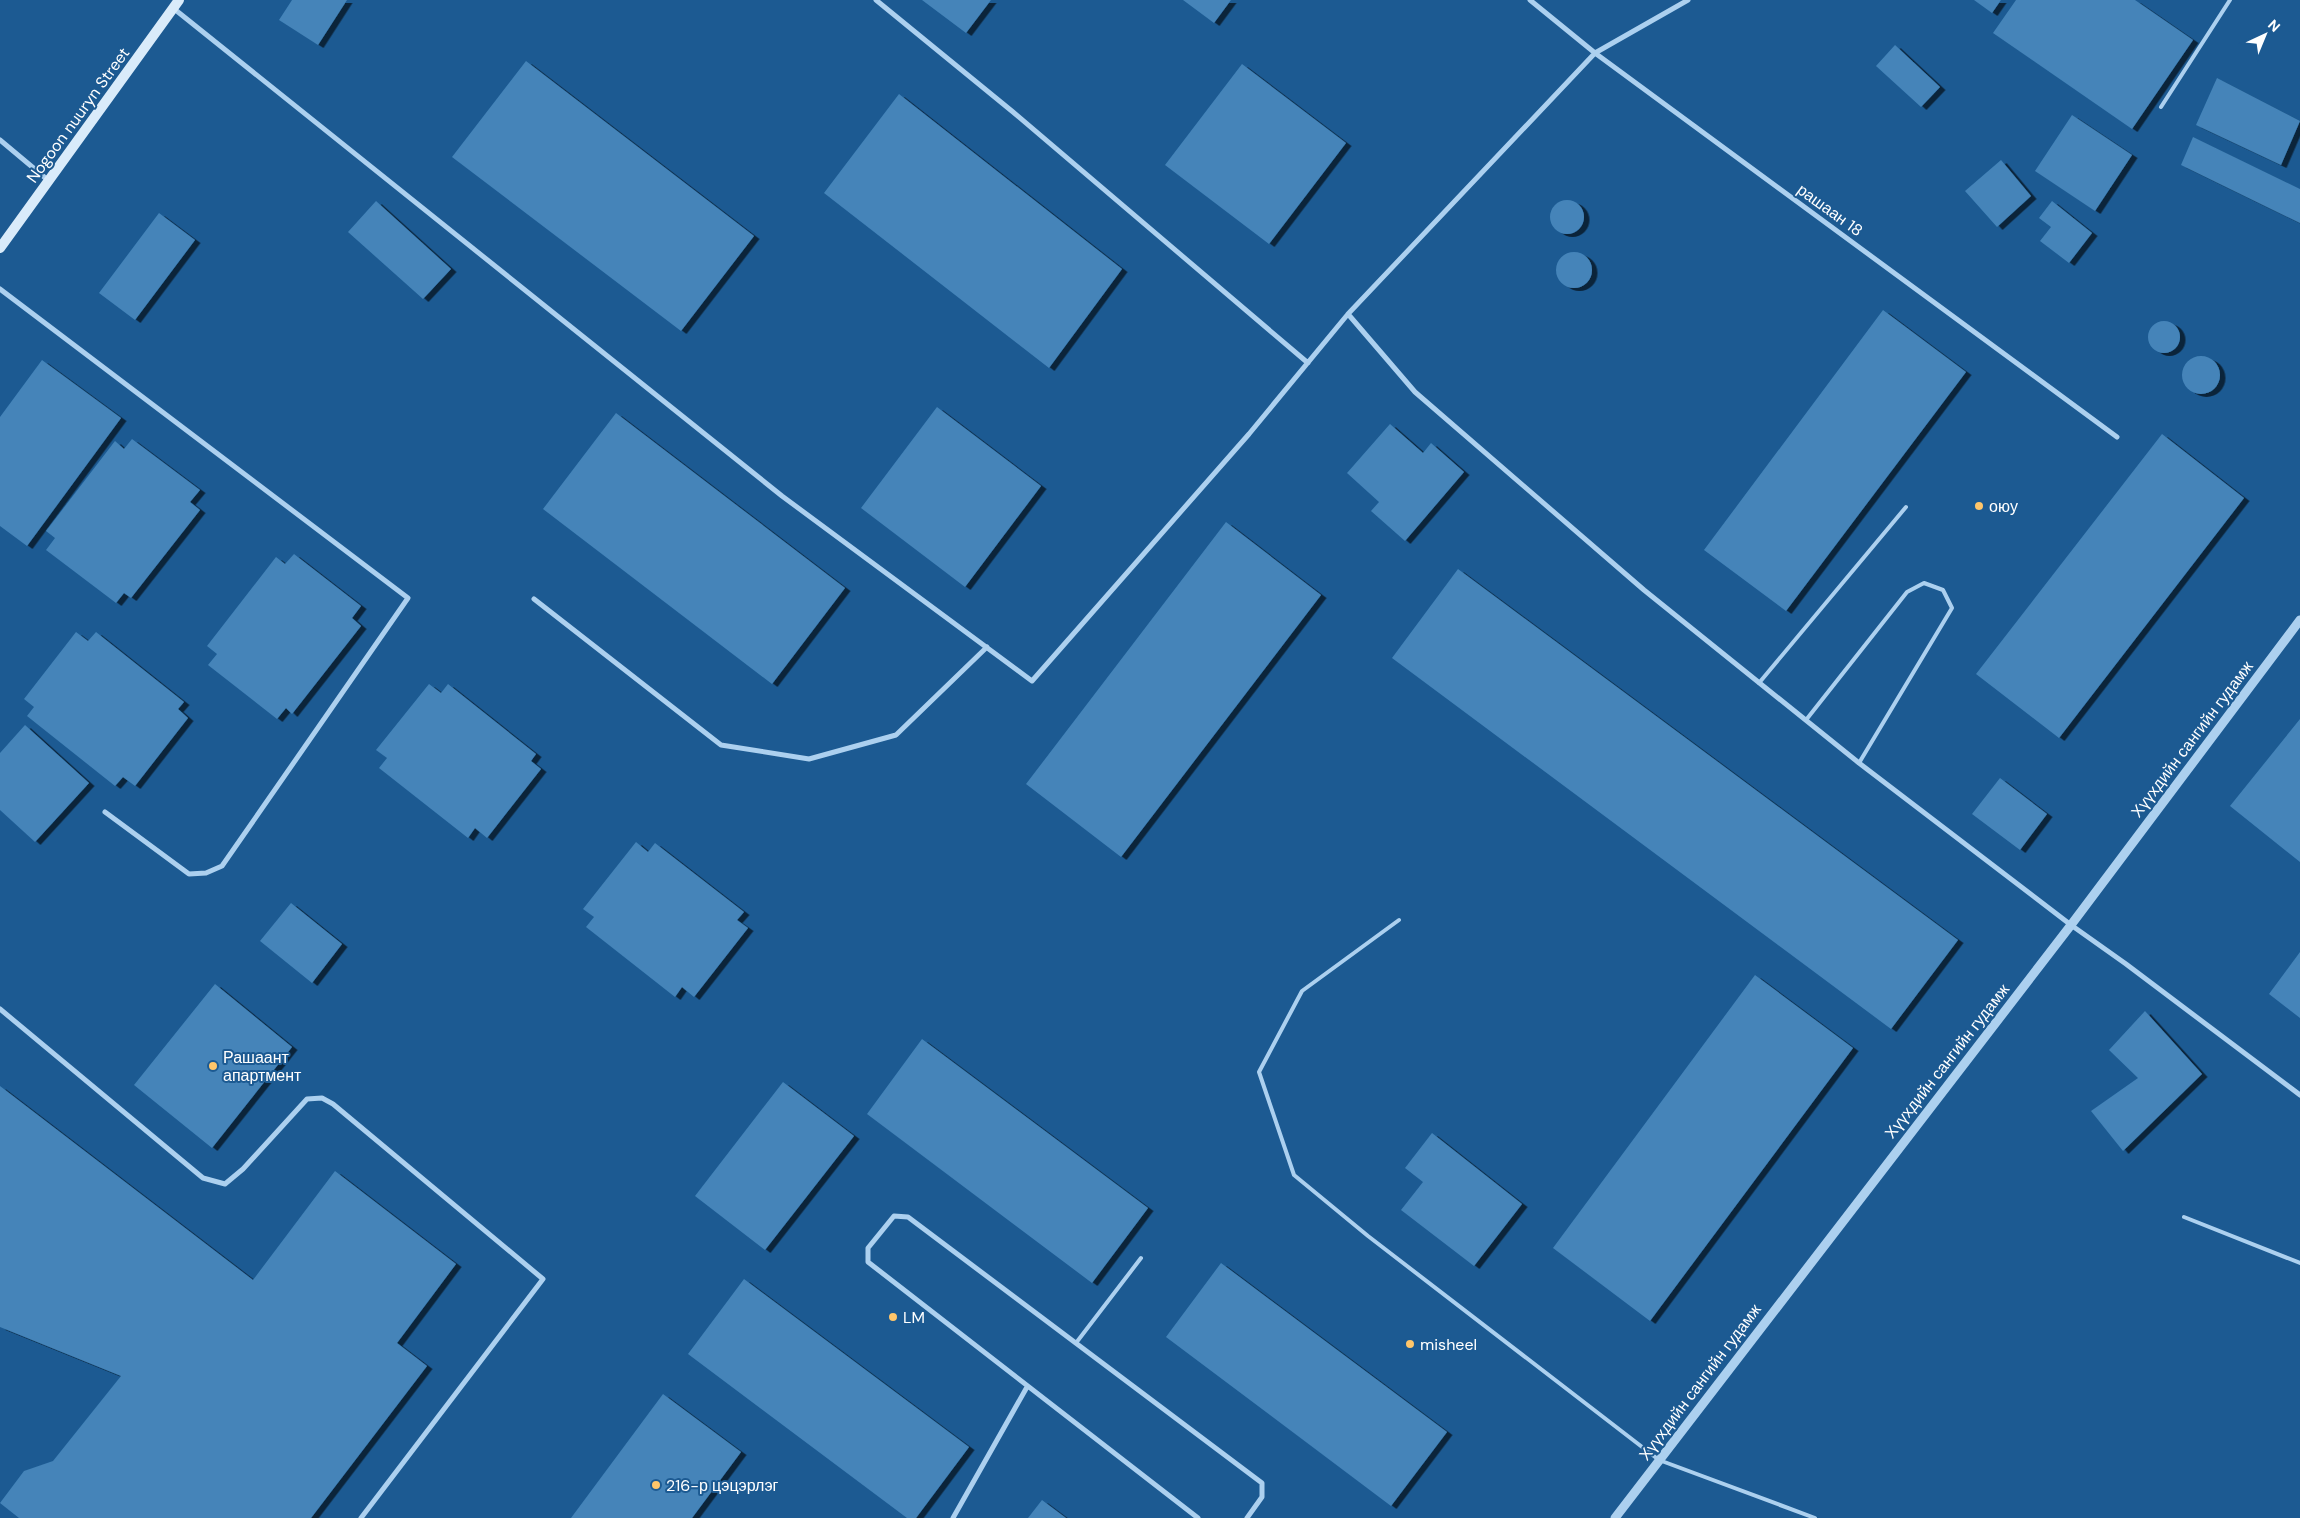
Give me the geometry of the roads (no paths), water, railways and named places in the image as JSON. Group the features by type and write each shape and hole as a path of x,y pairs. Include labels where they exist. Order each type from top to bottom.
{"main road":[{"name":"Nogoon nuuryn Street","path":"0,248 176,4"}],"street":[{"path":"876,0 1021,119 1308,362"},
{"name":"рашаан 18","path":"1530,0 1596,53 2117,437"},
{"path":"176,4 782,496 1032,681 1348,314 1596,53 1688,0"},
{"path":"0,140 49,181"},
{"path":"0,289 408,598 222,866 206,873 189,874 105,812"},
{"path":"1348,314 1415,392 1644,590 1859,763 2071,925 2300,1095"},
{"path":"534,599 721,745 809,759 896,735 987,647"},
{"name":"Хүүхдийн сангийн гудамж","path":"1615,1518 2071,925 2300,620"},
{"path":"0,1009 203,1178 225,1184 243,1169 307,1099 322,1098 333,1104 543,1279 361,1518"},
{"path":"1198,1518 868,1262 868,1248 894,1216 908,1217 1262,1483 1262,1497 1248,1518"},
{"path":"953,1518 1027,1387"}],"lane":[{"path":"2161,107 2230,0"},
{"path":"1760,683 1906,508"},
{"path":"1806,720 1907,592 1924,583 1943,590 1952,608 1859,763"},
{"path":"1399,920 1302,991 1259,1072 1294,1176 1368,1236 1659,1460 1815,1518"},
{"path":"2184,1217 2300,1263"},
{"path":"1076,1343 1142,1258"}],"place":[{"name":"оюу","path":"1979,506"},
{"name":"Рашаант апартмент","path":"213,1066"},
{"name":"LM","path":"893,1317"},
{"name":"misheel","path":"1410,1344"},
{"name":"216-р цэцэрлэг","path":"656,1485"}]}
